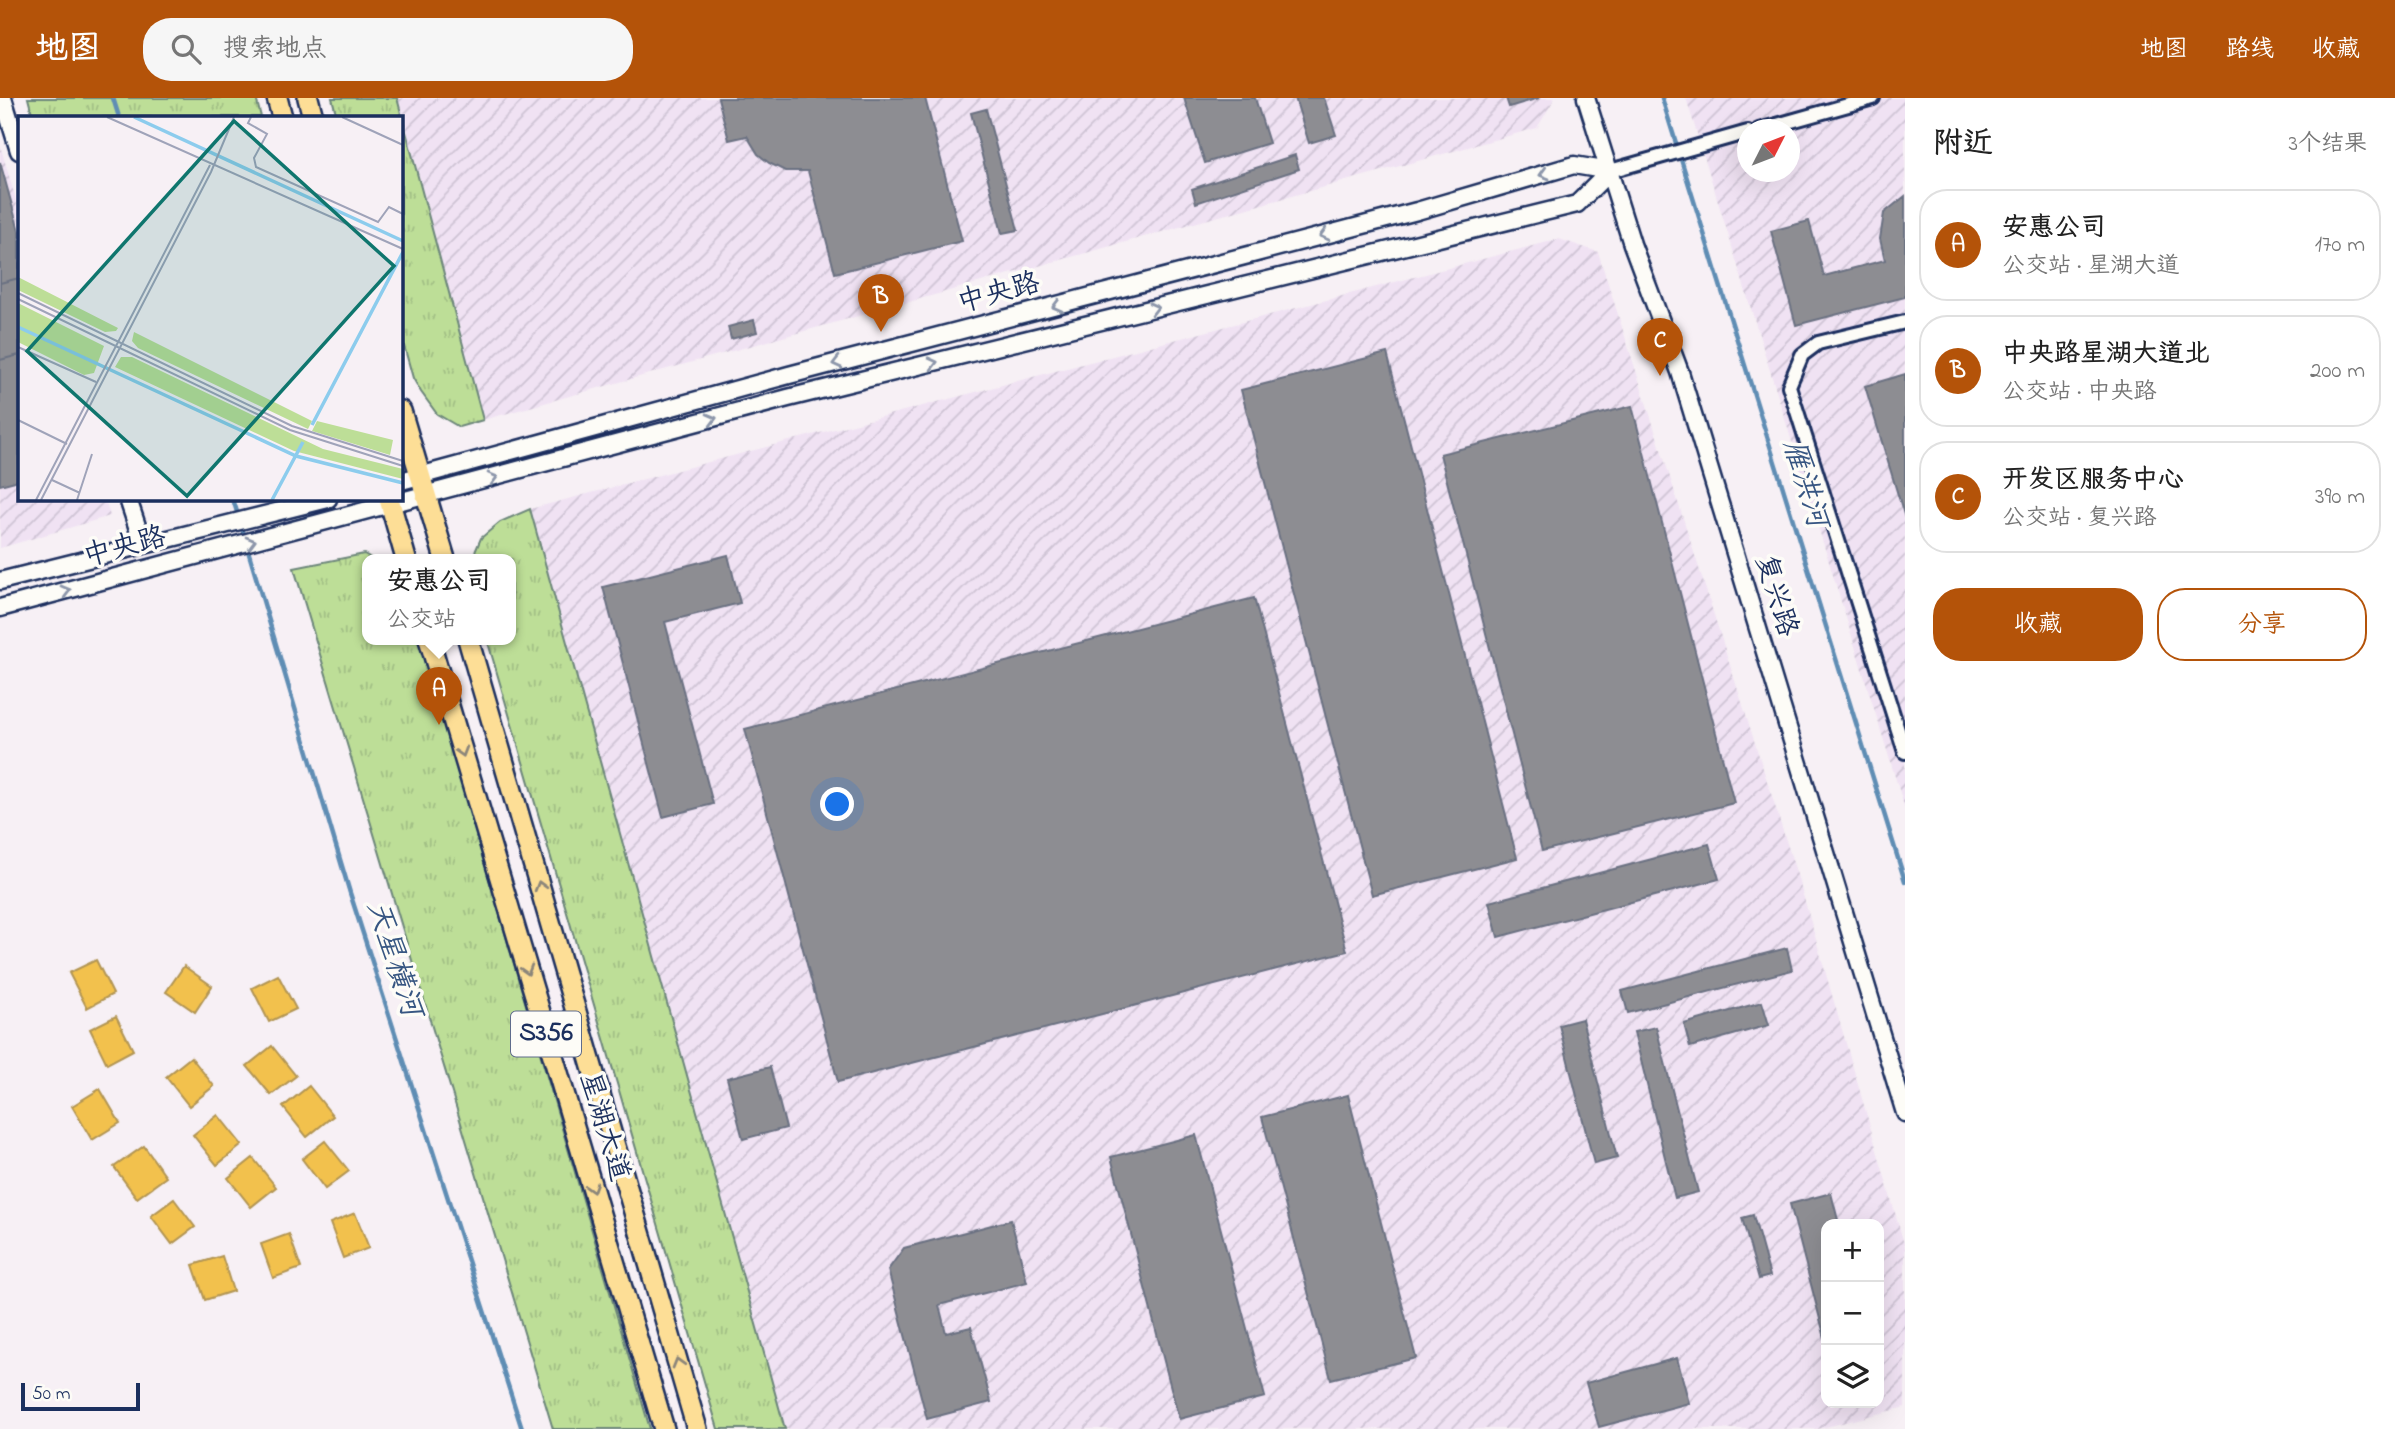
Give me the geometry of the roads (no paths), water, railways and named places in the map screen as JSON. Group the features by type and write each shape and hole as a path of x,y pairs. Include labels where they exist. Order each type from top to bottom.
{"main road":[{"path":"277,98 282,116"},
{"path":"307,98 313,116"},
{"path":"402,414 444,554"},
{"path":"390,501 405,554"},
{"name":"星湖大道","path":"431,645 664,1429"},
{"name":"星湖大道","path":"470,645 697,1429"}],"street":[{"path":"3,98 18,148"},
{"name":"复兴路","path":"1586,98 1632,244 1680,372 1905,1113"},
{"path":"1798,119 1872,98"},
{"path":"1610,171 1737,135"},
{"name":"中央路","path":"402,481 789,375 1417,211 1574,165 1610,171"},
{"name":"中央路","path":"402,499 427,496 788,398 1577,204 1610,171"},
{"path":"1905,322 1818,343 1802,355 1789,386 1905,752"},
{"path":"128,500 142,544"},
{"name":"中央路","path":"0,581 324,500"},
{"name":"中央路","path":"0,608 286,533 390,501"}],"waterway":[{"name":"天星横河","path":"113,98 119,116"},
{"name":"雁洪河","path":"1662,98 1905,881"},
{"name":"天星横河","path":"233,500 245,538"},
{"name":"天星横河","path":"247,547 350,893 522,1429"}],"place":[{"name":"中央路星湖大道北","path":"881,332"},
{"name":"开发区服务中心","path":"1660,376"},
{"name":"安惠公司","path":"439,725"}]}
